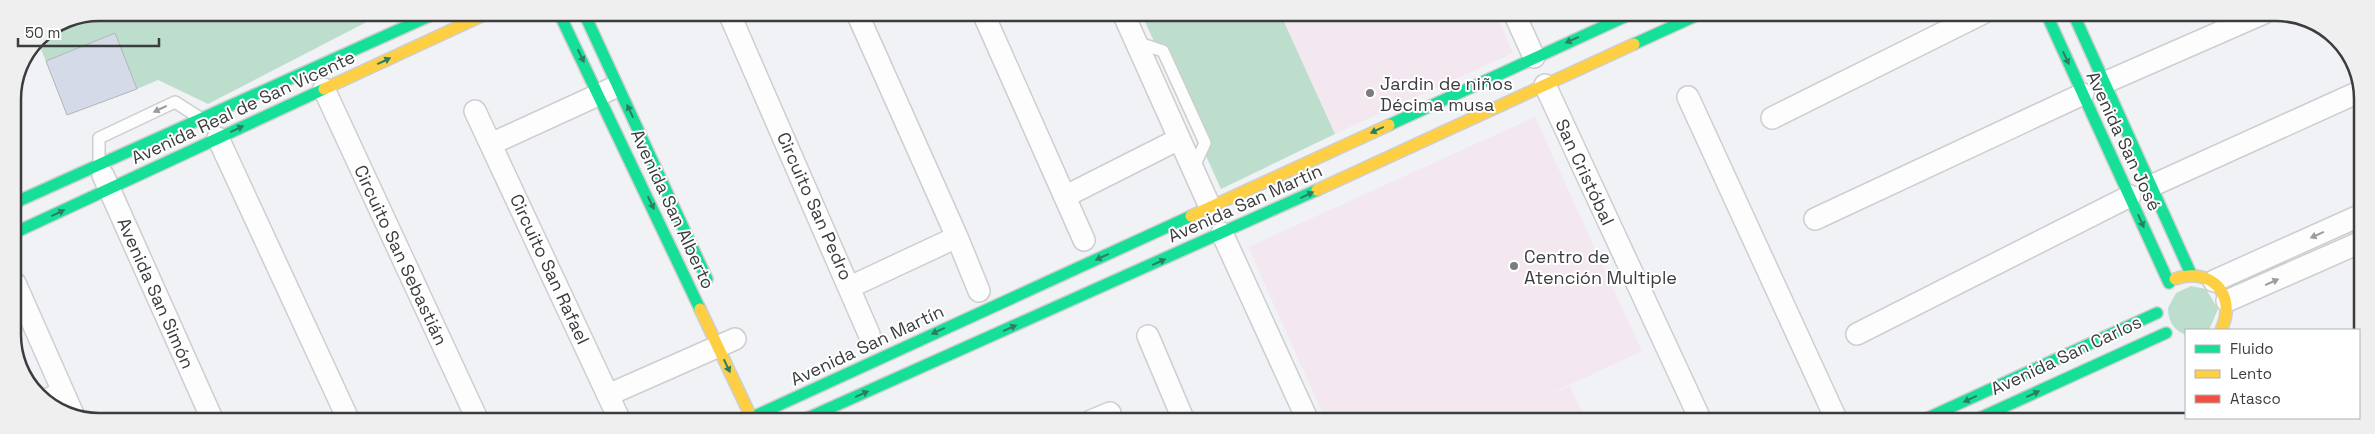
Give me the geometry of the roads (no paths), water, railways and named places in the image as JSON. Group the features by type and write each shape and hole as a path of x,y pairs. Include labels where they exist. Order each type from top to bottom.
{"street":[{"name":"Avenida Real de San Vicente","path":"21,201 418,21"},
{"name":"Avenida Real de San Vicente","path":"21,230 471,21"},
{"name":"Avenida San Alberto","path":"564,21 609,90 714,294"},
{"name":"Avenida San Alberto","path":"587,21 609,90 731,341 748,413"},
{"name":"Circuito San Pedro","path":"732,21 850,287 958,237"},
{"path":"861,21 958,237 979,291"},
{"path":"987,21 1084,240"},
{"path":"1127,21 1210,207"},
{"path":"1518,21 1534,57"},
{"name":"Avenida San Martín","path":"767,411 1614,21"},
{"name":"Avenida San Martín","path":"819,413 1222,233 1685,21"},
{"path":"1772,118 1967,21"},
{"name":"Avenida San José","path":"2050,21 2130,196 2162,297 2170,337"},
{"name":"Avenida San José","path":"2077,21 2191,274"},
{"path":"2104,83 2246,21"},
{"name":"San Cristóbal","path":"1545,85 1697,413"},
{"name":"Circuito San Sebastián","path":"324,89 474,413"},
{"path":"491,144 609,90"},
{"path":"1815,219 2083,94"},
{"path":"2151,186 2353,94"},
{"path":"1688,97 1833,413"},
{"name":"Circuito San Rafael","path":"475,111 616,413"},
{"path":"218,138 345,413"},
{"path":"1066,196 1180,139"},
{"name":"Avenida San Simón","path":"99,165 209,413"},
{"path":"1857,334 2130,196"},
{"path":"2214,281 2354,218"},
{"path":"1222,233 1304,413"},
{"path":"2228,302 2354,245"},
{"path":"2191,274 2203,276 2214,281 2223,290 2228,302 2228,314 2224,329"},
{"name":"Avenida San Carlos","path":"1937,413 2162,297 2179,277 2191,274"},
{"path":"850,287 870,334"},
{"path":"21,297 70,407"},
{"path":"1148,336 1181,413"},
{"name":"Avenida San Carlos","path":"1992,413 2170,337"},
{"path":"608,395 731,341"},
{"path":"52,397 63,392"}],"lane":[{"path":"1136,42 1163,51 1198,126 1205,143 1193,169"},
{"path":"99,165 99,138 175,102 202,119"}],"place":[{"name":"Jardin de niños Décima musa","path":"1370,93"},
{"name":"Centro de Atención Multiple","path":"1514,266"}]}
